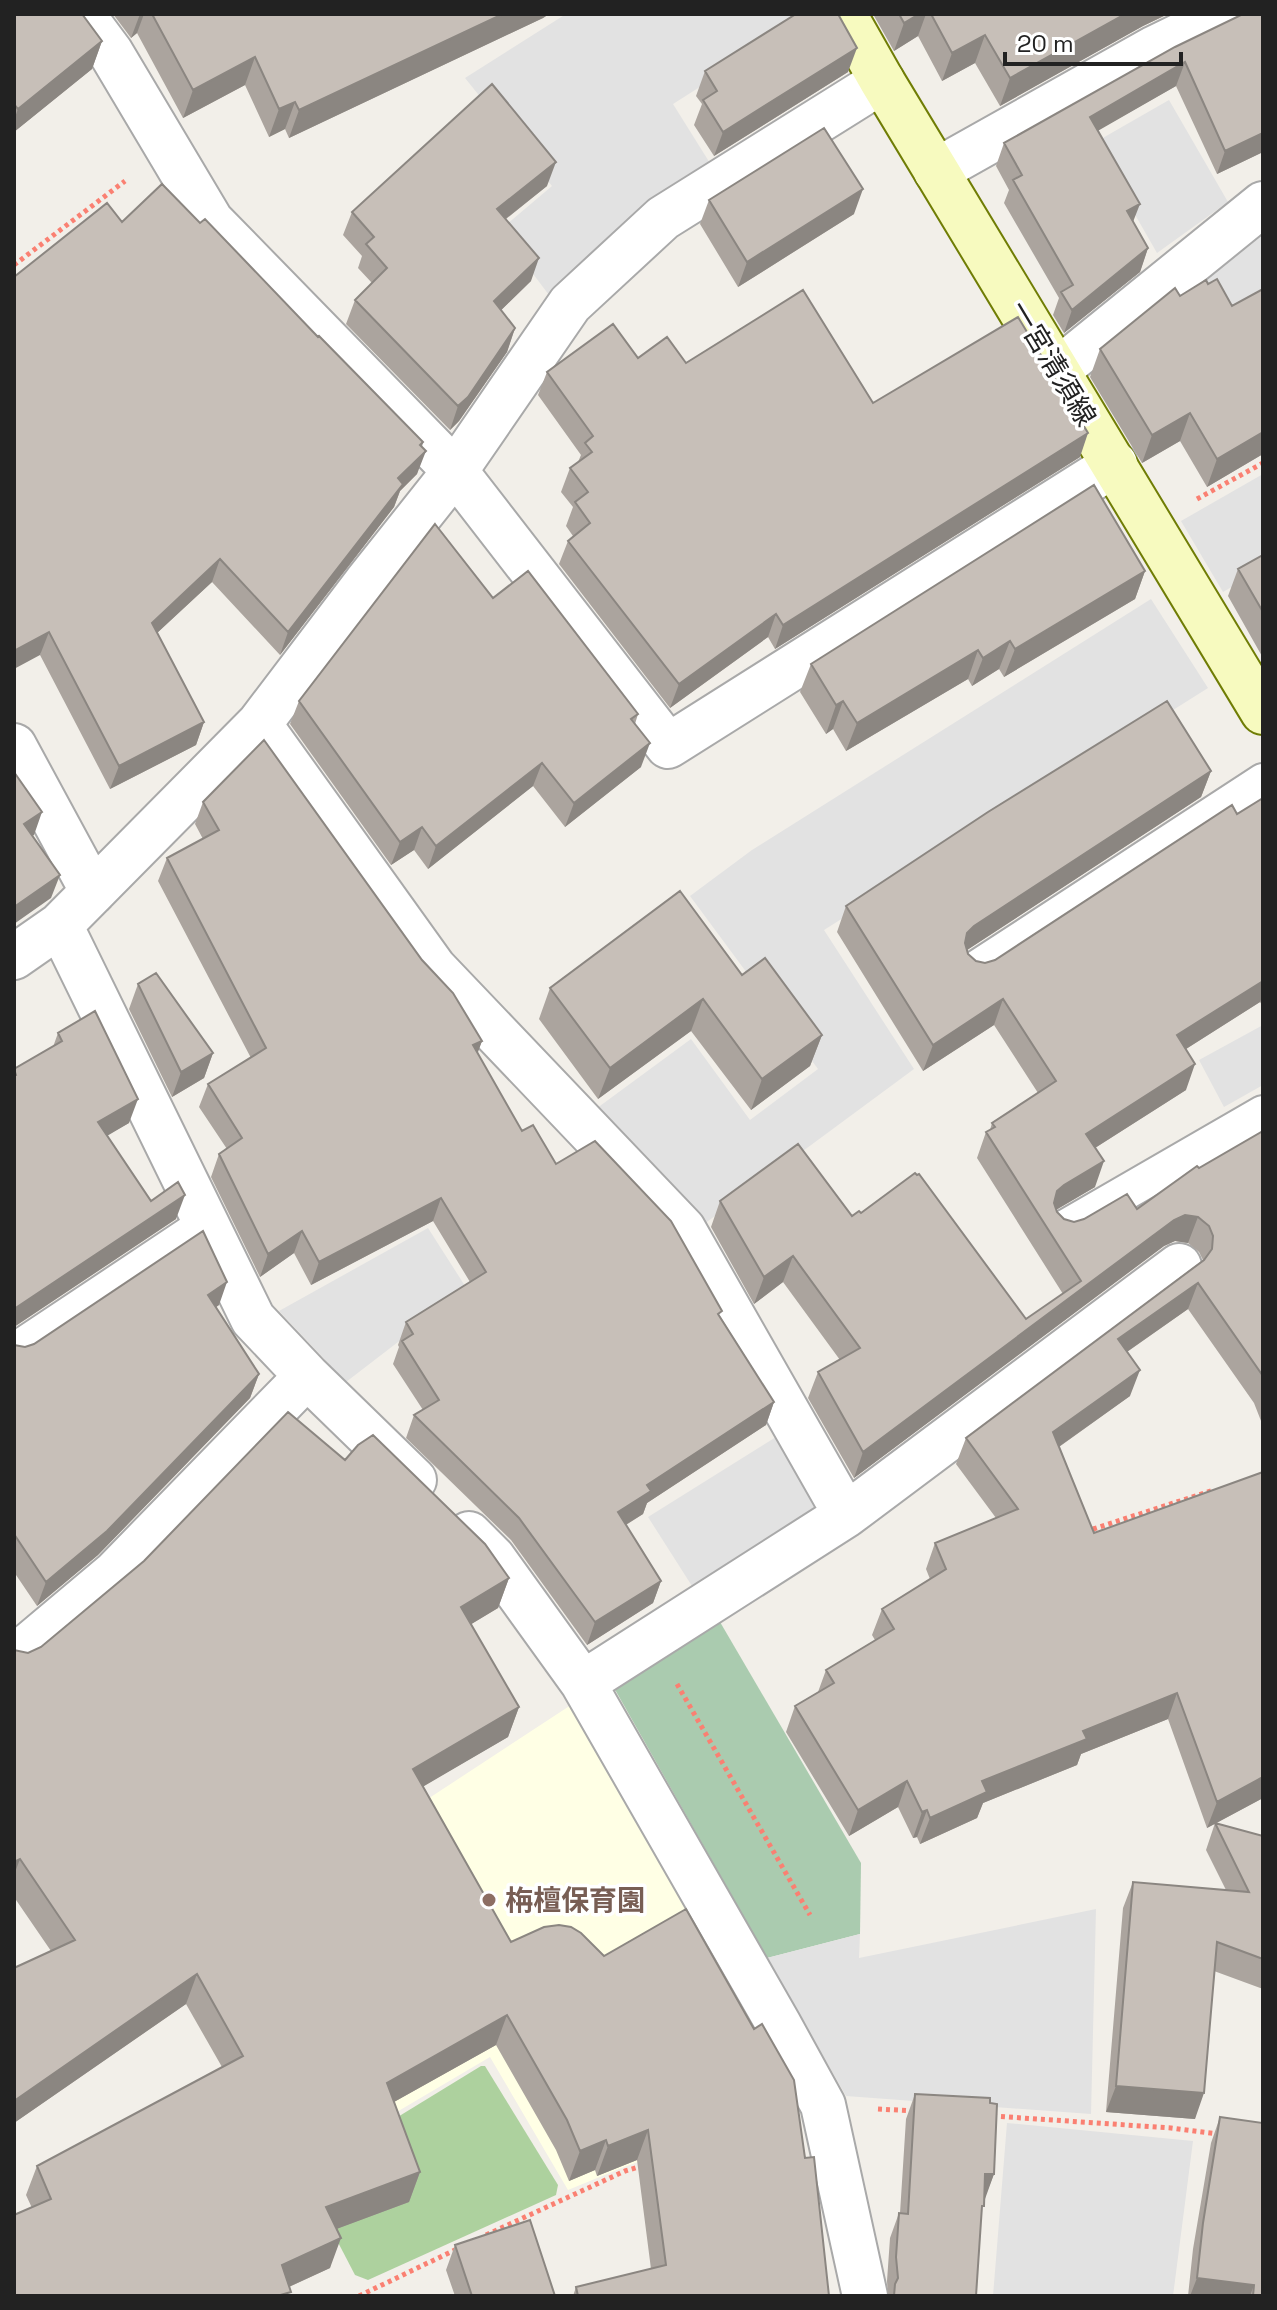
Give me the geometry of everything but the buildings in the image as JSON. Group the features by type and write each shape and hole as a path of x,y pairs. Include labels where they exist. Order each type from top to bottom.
{"main road":[{"name":"一宮清須線","path":"844,14 1263,712"}],"street":[{"path":"82,14 111,53 211,221 455,471 668,746 1115,464"},
{"path":"936,171 1155,48 1225,14"},
{"path":"14,957 60,925 259,724 455,471 570,304 663,218 882,81"},
{"path":"1058,370 1263,204"},
{"path":"259,724 434,968 683,1229 846,1515"},
{"path":"14,746 93,892"},
{"path":"60,925 253,1319 493,1558 583,1683 823,2105 865,2296"},
{"path":"583,1683 846,1515 1179,1266"},
{"path":"14,1658 115,1573 307,1376"}],"lane":[{"path":"975,969 1263,781"},
{"path":"1064,1228 1263,1113"},
{"path":"14,1351 206,1223"}],"path":[{"path":"14,265 168,148"},
{"path":"1150,524 1263,463"},
{"path":"1093,1529 1221,1488"},
{"path":"652,1640 810,1915"}],"shaded area":[{"path":"566,14 815,14 673,104 713,168 624,224 555,303 500,230 552,186 465,78"},
{"path":"1169,100 1228,202 1157,253 1094,143"},
{"path":"1263,230 1263,293 1220,317 1197,276"},
{"path":"1263,474 1263,569 1223,592 1181,521"},
{"path":"1151,599 1208,688 824,930 914,1069 700,1227 589,1114 691,1039 750,1120 818,1069 690,896 752,850"},
{"path":"1263,1025 1263,1085 1224,1107 1199,1060"},
{"path":"428,1228 467,1289 346,1382 279,1311"},
{"path":"784,1432 834,1512 699,1597 648,1517"},
{"path":"713,1610 861,1863 860,1934 767,1958 609,1679"},
{"name":"栴檀保育園","path":"571,1705 770,2050 797,2105 568,2190 490,2057 390,2116 414,1808"},
{"path":"1096,1909 1091,2114 846,2096 767,1958 860,1934 859,1958"},
{"path":"1007,2123 1193,2141 1173,2296 993,2296"}],"green space":[{"path":"485,2066 558,2185 556,2195 368,2280 355,2275 303,2175"}],"place":[{"name":"栴檀保育園","path":"489,1900"}]}
